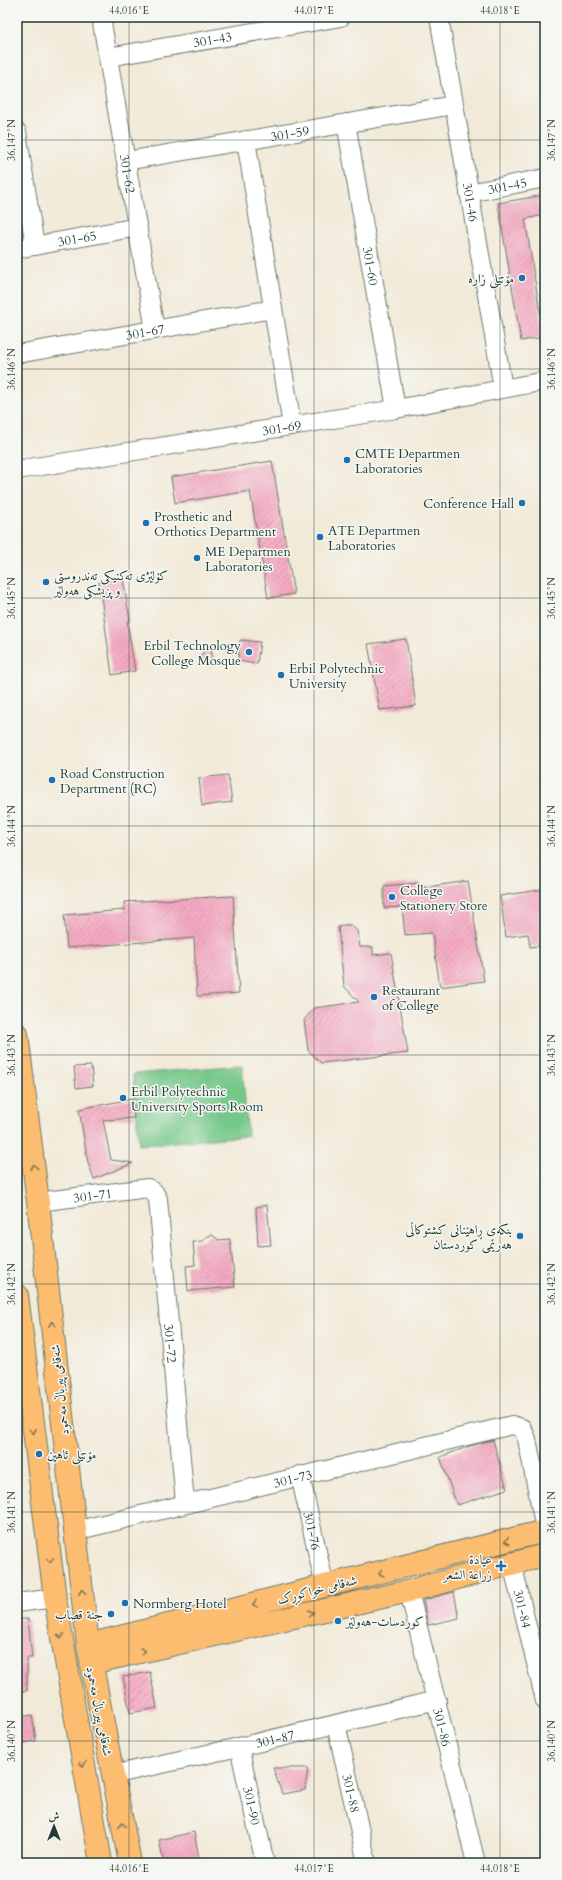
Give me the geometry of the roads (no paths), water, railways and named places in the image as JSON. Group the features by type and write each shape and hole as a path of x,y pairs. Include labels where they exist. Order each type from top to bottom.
{"main road":[{"name":"شەقامی پیرباڵ مەحمود","path":"17,1034 38,1202 90,1654 130,1863"},
{"name":"شەقامی پیرباڵ مەحمود","path":"17,1295 23,1404 101,1863"},
{"name":"شەقامی خواکوڕک","path":"119,1648 325,1587 545,1530"},
{"name":"شەقامی خواکوڕک","path":"90,1654 409,1591 545,1555"}],"street":[{"name":"301-62","path":"100,17 156,330"},
{"name":"301-43","path":"108,57 342,17"},
{"name":"301-46","path":"439,17 503,388"},
{"name":"301-59","path":"126,161 454,105"},
{"name":"301-60","path":"346,123 396,409"},
{"path":"17,132 36,246"},
{"path":"246,140 292,426"},
{"name":"301-45","path":"469,193 545,178"},
{"name":"301-65","path":"17,250 138,227"},
{"name":"301-67","path":"17,354 273,309"},
{"name":"301-69","path":"17,470 396,409 545,381"},
{"name":"301-71","path":"38,1202 148,1188"},
{"name":"301-72","path":"148,1188 154,1192 158,1199 185,1503"},
{"name":"301-73","path":"75,1531 300,1475 512,1425 522,1428 528,1439 545,1530"},
{"name":"301-76","path":"300,1475 325,1587"},
{"name":"301-84","path":"512,1563 545,1701"},
{"name":"301-86","path":"409,1591 476,1863"},
{"path":"17,1603 55,1598"},
{"name":"301-87","path":"112,1775 239,1747 437,1700"},
{"name":"301-88","path":"336,1724 367,1863"},
{"name":"301-90","path":"239,1747 265,1863"}],"place":[{"name":"مۆتێلی زارە","path":"522,278"},
{"name":"CMTE Departmen Laboratories","path":"347,460"},
{"name":"Conference Hall","path":"522,503"},
{"name":"Prosthetic and Orthotics Department","path":"146,523"},
{"name":"ATE Departmen Laboratories","path":"320,537"},
{"name":"ME Departmen Laboratories","path":"197,558"},
{"name":"کۆلێژی تەکنیکی تەندروستی و پزیشکی هەولێر","path":"46,582"},
{"name":"Erbil Technology College Mosque","path":"249,652"},
{"name":"Erbil Polytechnic University","path":"281,675"},
{"name":"Road Construction Department (RC)","path":"52,780"},
{"name":"College Stationery Store","path":"392,897"},
{"name":"Restaurant of College","path":"374,997"},
{"name":"Erbil Polytechnic University Sports Room","path":"123,1098"},
{"name":"بنکەی ڕاهێنانی کشتوکاڵی هەرێمی کوردستان","path":"520,1236"},
{"name":"مۆتێلی ئاهین","path":"39,1454"},
{"name":"عيادة زراعة الشعر","path":"501,1566"},
{"name":"Normberg Hotel","path":"125,1603"},
{"name":"جنة قصاب","path":"111,1614"},
{"name":"کوردسات-هەولێر","path":"338,1621"}]}
